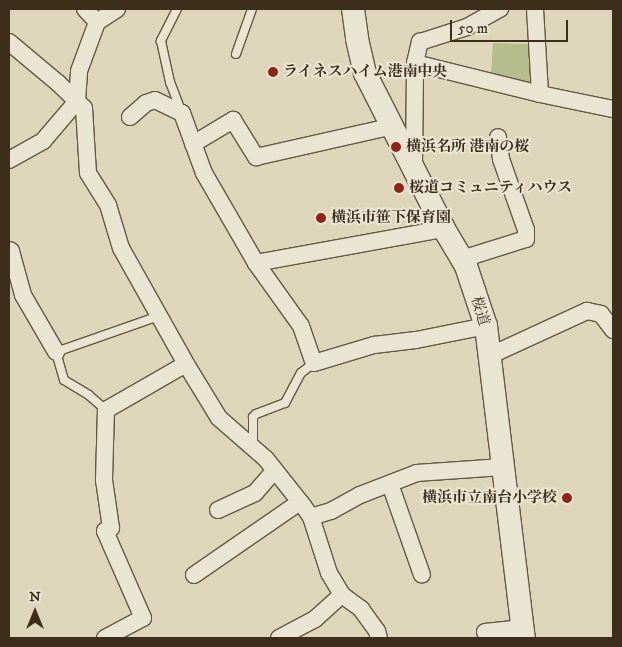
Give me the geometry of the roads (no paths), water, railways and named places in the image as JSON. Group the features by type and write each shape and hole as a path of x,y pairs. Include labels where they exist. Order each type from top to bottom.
{"street":[{"path":"85,9 97,22"},
{"path":"9,160 43,141 77,101 79,71 97,22 117,9"},
{"path":"414,167 415,63 420,42 467,27 500,9"},
{"path":"536,9 540,94"},
{"name":"桜道","path":"351,13 365,73 394,126 444,229 462,259 486,326 523,633"},
{"path":"9,42 84,108 88,173 108,205 121,248 186,364 219,418 266,459 311,517 329,573 342,595 361,609 377,631 379,638"},
{"path":"415,63 540,94 613,109"},
{"path":"130,117 146,103 155,100 182,113 204,173 256,263 301,326 314,363 374,345 416,340 486,326"},
{"path":"193,144 233,120 256,157 394,126"},
{"path":"462,259 526,239 526,230 500,159 498,137"},
{"path":"256,263 444,229"},
{"path":"9,250 11,251 23,295 56,352"},
{"path":"489,356 587,311 601,314 613,330"},
{"path":"105,638 144,618 105,531 111,528 104,480 106,410 186,364"},
{"path":"311,517 331,511 360,495 417,473 502,467"},
{"path":"218,510 255,494 275,470"},
{"path":"390,484 422,575"},
{"path":"194,575 300,502"},
{"path":"279,638 315,619 342,595"},
{"path":"485,632 523,633"}],"lane":[{"path":"177,9 161,41 170,82 182,113"},
{"path":"236,54 252,9"},
{"path":"106,410 89,395 64,380 56,352 159,316"},
{"path":"253,449 253,417 256,414 285,403 301,373 314,363"}],"place":[{"name":"ライネスハイム港南中央","path":"273,72"},
{"name":"横浜名所 港南の桜","path":"396,147"},
{"name":"桜道コミュニティハウス","path":"399,188"},
{"name":"横浜市笹下保育園","path":"321,218"},
{"name":"横浜市立南台小学校","path":"567,498"}]}
